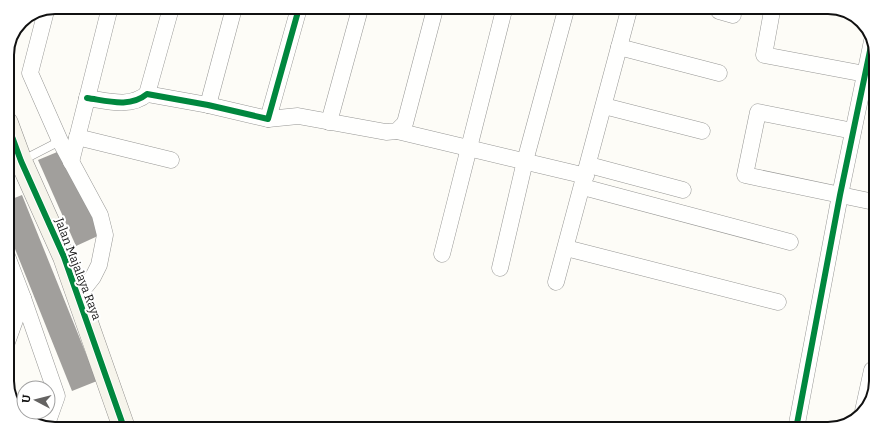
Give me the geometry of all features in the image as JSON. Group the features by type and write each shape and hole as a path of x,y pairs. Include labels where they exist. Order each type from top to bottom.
{"street":[{"path":"71,162 108,14"},
{"path":"87,98 128,103 140,100 148,94 169,14"},
{"path":"208,105 232,14"},
{"path":"268,119 297,14"},
{"path":"329,122 359,14"},
{"path":"397,131 405,123 434,14"},
{"path":"442,254 503,14"},
{"path":"500,268 526,161 565,14"},
{"path":"556,282 586,176 628,14"},
{"path":"771,14 764,55 865,74"},
{"path":"45,16 30,73 60,141 100,216 105,235 99,265 93,277 78,296"},
{"path":"619,47 719,73"},
{"path":"797,422 840,195 869,55"},
{"path":"148,94 208,105 268,119 298,116 386,132 397,131 469,147 586,176 790,242"},
{"path":"604,106 702,131"},
{"path":"853,131 758,112 745,175 869,201"},
{"path":"77,137 171,160"},
{"name":"Jalan Majalaya Raya","path":"14,142 64,257 122,422"},
{"path":"586,176 683,190"},
{"path":"566,248 778,302"},
{"path":"14,274 57,396 48,422"},
{"path":"14,323 23,298"}],"lane":[{"path":"14,170 21,161 60,141"}],"building":[{"path":"62,150 100,235 76,246 38,160"},
{"path":"22,195 97,381 72,391 14,246 14,198"}],"cycle path":[{"path":"87,98 111,102 126,102 133,101 147,94 208,105 268,119 297,14"},
{"path":"797,422 840,195 869,55"},
{"path":"14,142 64,257 122,422"}]}
